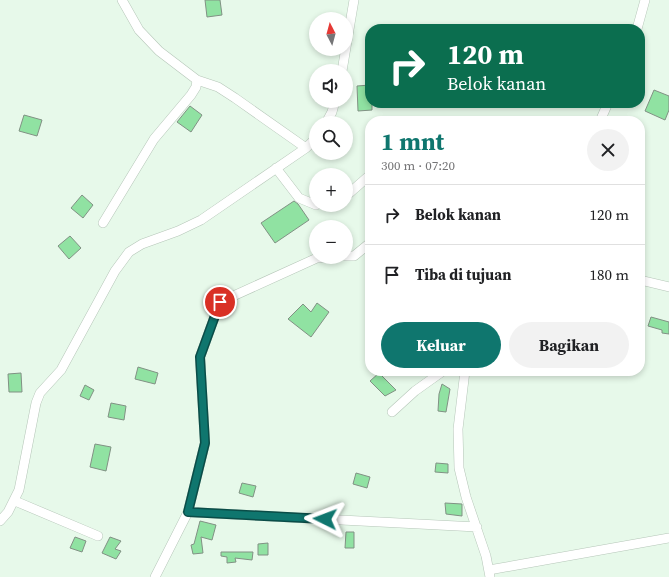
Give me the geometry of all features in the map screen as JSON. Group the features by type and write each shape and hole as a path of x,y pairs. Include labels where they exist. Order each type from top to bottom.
{"street":[{"path":"122,0 139,30 159,51 197,80 218,87 306,148"},
{"path":"343,64 354,0"},
{"path":"638,24 645,0"},
{"path":"103,223 154,139 191,95 196,87 197,80"},
{"path":"0,521 15,501 19,490 36,403 40,394 61,370 115,271 129,252 142,244 178,231 201,220 309,145"},
{"path":"276,168 298,198 309,202"},
{"path":"353,190 365,179"},
{"path":"353,256 365,246"},
{"path":"155,577 188,512 205,443 200,357 220,302 309,262"},
{"path":"645,281 669,287"},
{"path":"392,412 415,391 436,376"},
{"path":"464,376 458,429 459,468 466,497 486,556 489,573 669,538"},
{"path":"15,501 98,536"},
{"path":"188,512 477,527"}],"building":[{"path":"205,0 220,0 222,15 207,17"},
{"path":"365,85 365,108 372,108 372,110 358,111 357,86"},
{"path":"654,90 669,96 669,110 665,120 645,111"},
{"path":"190,106 202,115 191,132 177,122"},
{"path":"24,115 42,120 37,136 19,131"},
{"path":"82,195 93,205 83,218 71,208"},
{"path":"294,201 298,204 309,220 275,243 261,223"},
{"path":"70,236 81,248 69,259 58,246"},
{"path":"317,303 329,312 311,337 288,319 303,304 311,312"},
{"path":"651,317 669,322 669,334 662,333 662,330 648,326"},
{"path":"138,367 158,373 155,384 135,379"},
{"path":"21,373 22,392 9,392 8,374"},
{"path":"376,376 382,376 396,390 385,396 370,381"},
{"path":"442,384 450,389 446,412 438,411 439,394"},
{"path":"85,385 94,390 89,400 80,396"},
{"path":"111,403 126,406 124,420 108,417"},
{"path":"95,444 111,447 106,471 90,467"},
{"path":"436,463 448,464 448,473 435,472"},
{"path":"356,473 370,477 367,488 353,484"},
{"path":"242,483 256,486 253,497 239,493"},
{"path":"445,503 462,504 462,516 446,514"},
{"path":"200,521 216,525 212,540 201,537 203,553 193,554 191,545 194,544"},
{"path":"346,532 354,532 354,548 345,548"},
{"path":"75,537 86,541 82,552 70,548"},
{"path":"110,537 121,541 115,549 121,551 116,559 102,553"},
{"path":"268,543 268,555 258,555 258,544"},
{"path":"221,552 253,552 252,560 235,558 236,562 227,563 227,557 221,556"}],"route":[{"path":"220,302 200,357 205,443 188,512 325,519"}]}
